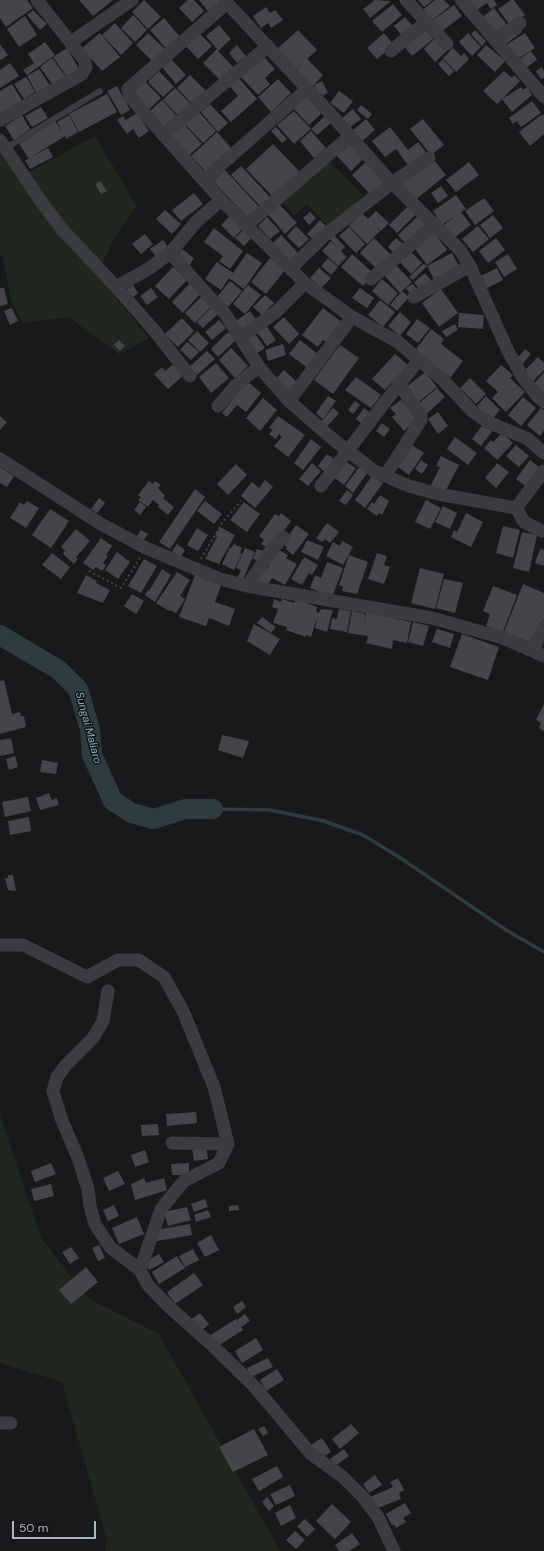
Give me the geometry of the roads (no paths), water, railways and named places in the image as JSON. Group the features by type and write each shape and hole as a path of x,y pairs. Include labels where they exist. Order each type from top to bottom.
{"street":[{"path":"0,119 82,74 86,67 86,61 37,0"},
{"path":"71,42 132,0"},
{"path":"406,0 447,44"},
{"path":"461,0 544,97"},
{"path":"544,402 538,397 522,376 508,351 470,266 452,242 392,183 226,1 128,89 130,97 221,200 305,283 352,316 398,342 442,379 472,411 488,422 528,439 544,452"},
{"path":"391,51 426,22"},
{"path":"495,40 520,24"},
{"path":"163,135 268,46"},
{"path":"204,180 307,89"},
{"path":"247,225 350,136"},
{"path":"3,144 40,200 61,228 158,334 190,376"},
{"path":"290,269 325,235 392,183 429,158"},
{"path":"116,287 150,268 170,253 196,222 221,200"},
{"path":"370,279 434,225"},
{"path":"170,253 226,315 259,367 289,401 349,452 374,471 438,494 516,508"},
{"path":"414,297 470,266"},
{"path":"240,338 276,312 305,283"},
{"path":"289,401 352,316"},
{"path":"321,486 349,452 399,384 419,360"},
{"path":"218,406 236,385 259,367"},
{"path":"386,476 421,420 421,416 399,384"},
{"path":"0,459 101,524 146,548 220,579 247,586 432,618 503,638 538,654 544,627"},
{"path":"516,508 544,471"},
{"path":"516,508 524,522 542,531"},
{"path":"247,586 269,553 283,537"},
{"path":"0,945 23,945 87,978 118,960 139,960 164,977 183,1011 214,1087 228,1144 219,1163 184,1181 161,1209 140,1270"},
{"path":"108,991 103,1021 93,1038 66,1065 57,1077 53,1091 61,1118 80,1164 95,1224 110,1247 140,1270 148,1285 168,1306 213,1346 254,1386 311,1454 343,1477 363,1496 378,1517 394,1551"},
{"path":"172,1143 228,1144"}],"lane":[{"path":"3,144 100,90"}],"waterway":[{"name":"Sungai Maliaro","path":"0,635 59,670 78,689 90,729 92,755 113,801 132,813 154,819 185,809 213,809"},
{"path":"213,809 270,810 324,821 363,835 399,857 506,930 544,952"}]}
